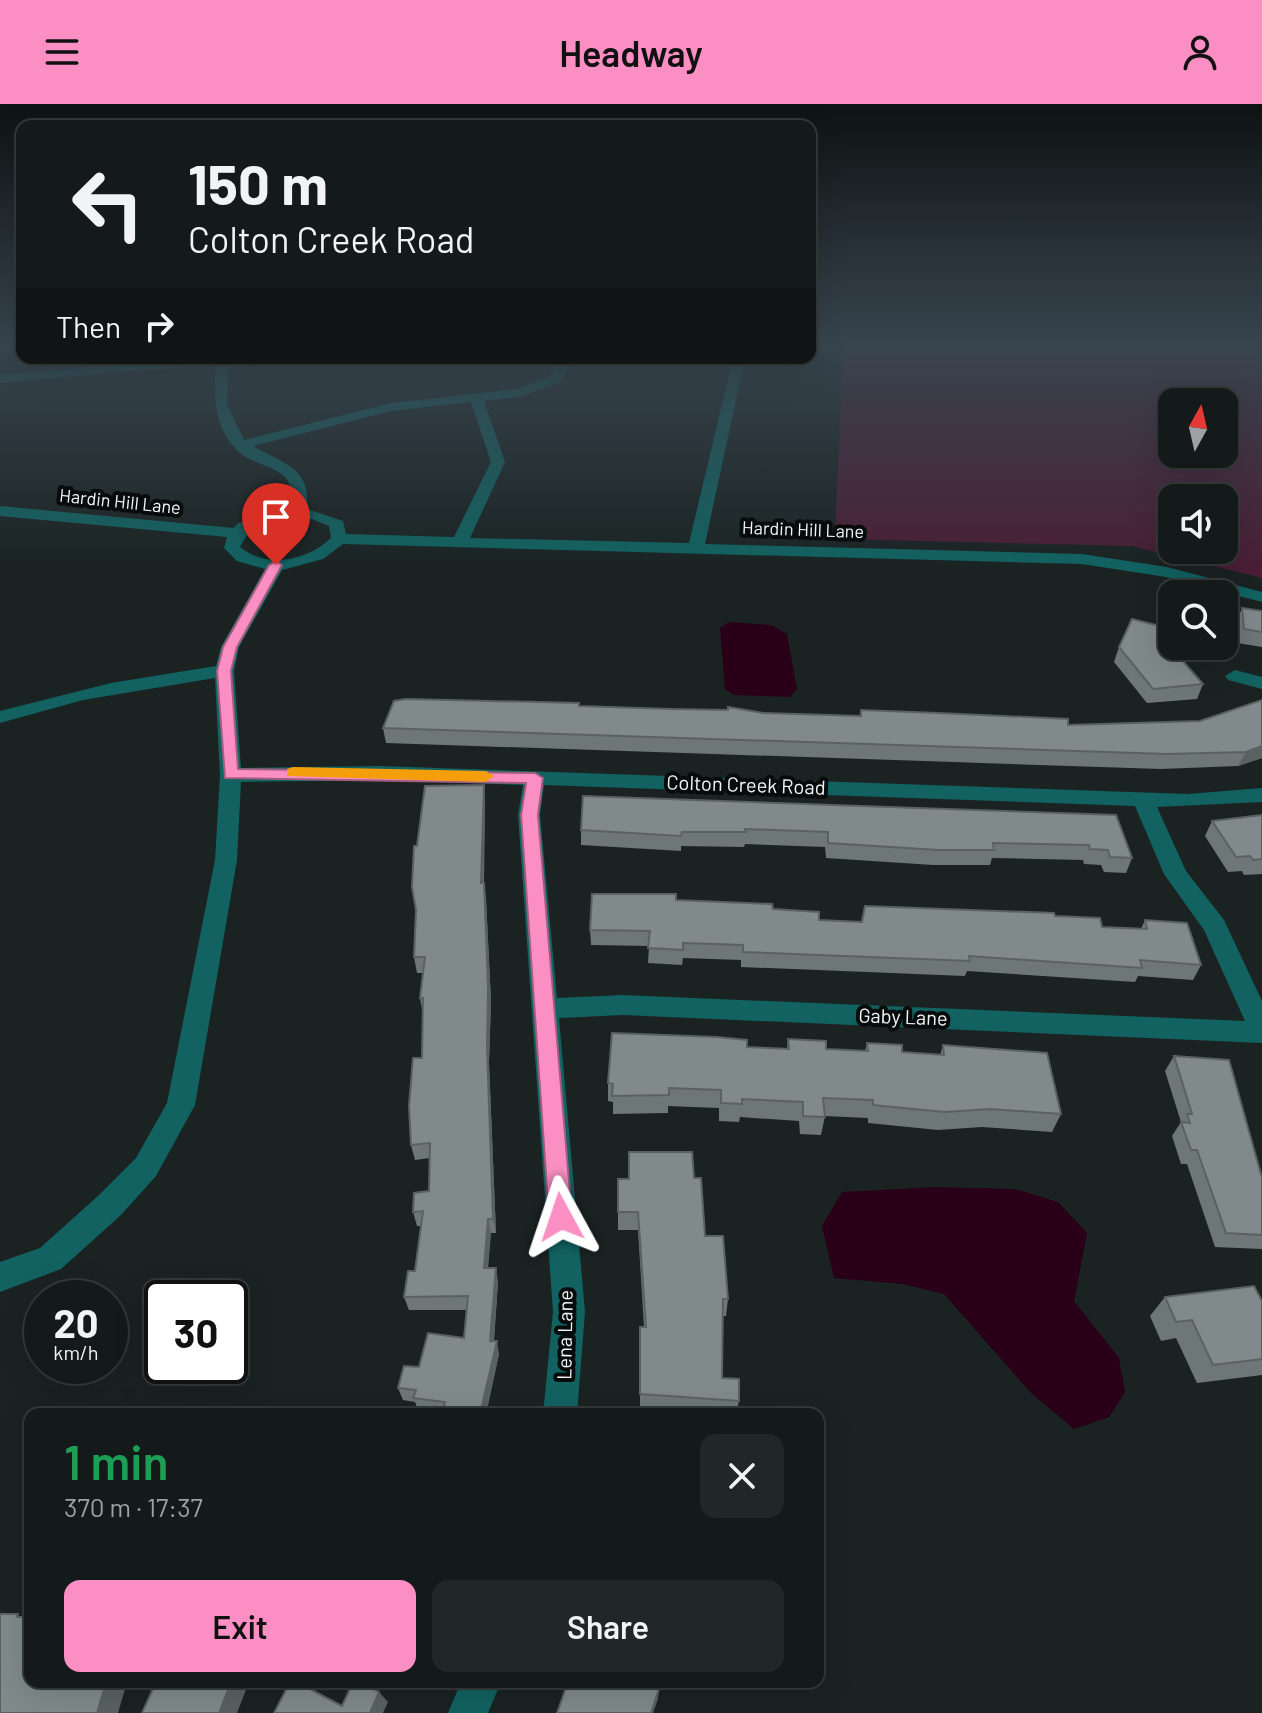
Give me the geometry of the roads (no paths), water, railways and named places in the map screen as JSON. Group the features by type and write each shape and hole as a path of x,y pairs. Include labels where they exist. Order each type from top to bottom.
{"street":[{"path":"227,419 240,445 295,476 301,491 299,512"},
{"path":"240,445 343,419"},
{"path":"460,542 498,462 484,419"},
{"path":"696,547 725,419"},
{"name":"Hardin Hill Lane","path":"0,511 236,533"},
{"path":"299,512 328,518 337,524 339,539 333,547 309,559 276,565 237,555 232,548 236,533 256,520 299,512"},
{"name":"Hardin Hill Lane","path":"339,539 1082,559 1167,572 1262,597"},
{"path":"0,1277 50,1259 110,1205 146,1167 181,1105 189,1047 226,860 231,775 224,671 230,647 276,565"},
{"path":"0,717 57,698 126,684 224,671"},
{"path":"1235,676 1262,683"},
{"name":"Colton Creek Road","path":"231,775 296,772 535,778 1143,799 1200,800 1262,795"},
{"name":"Lena Lane","path":"535,778 529,815 569,1312 561,1408"},
{"path":"1143,799 1176,874 1215,926 1262,1031"},
{"name":"Gaby Lane","path":"543,1009 623,1005 1262,1031"},
{"path":"468,1713 478,1688"}]}
